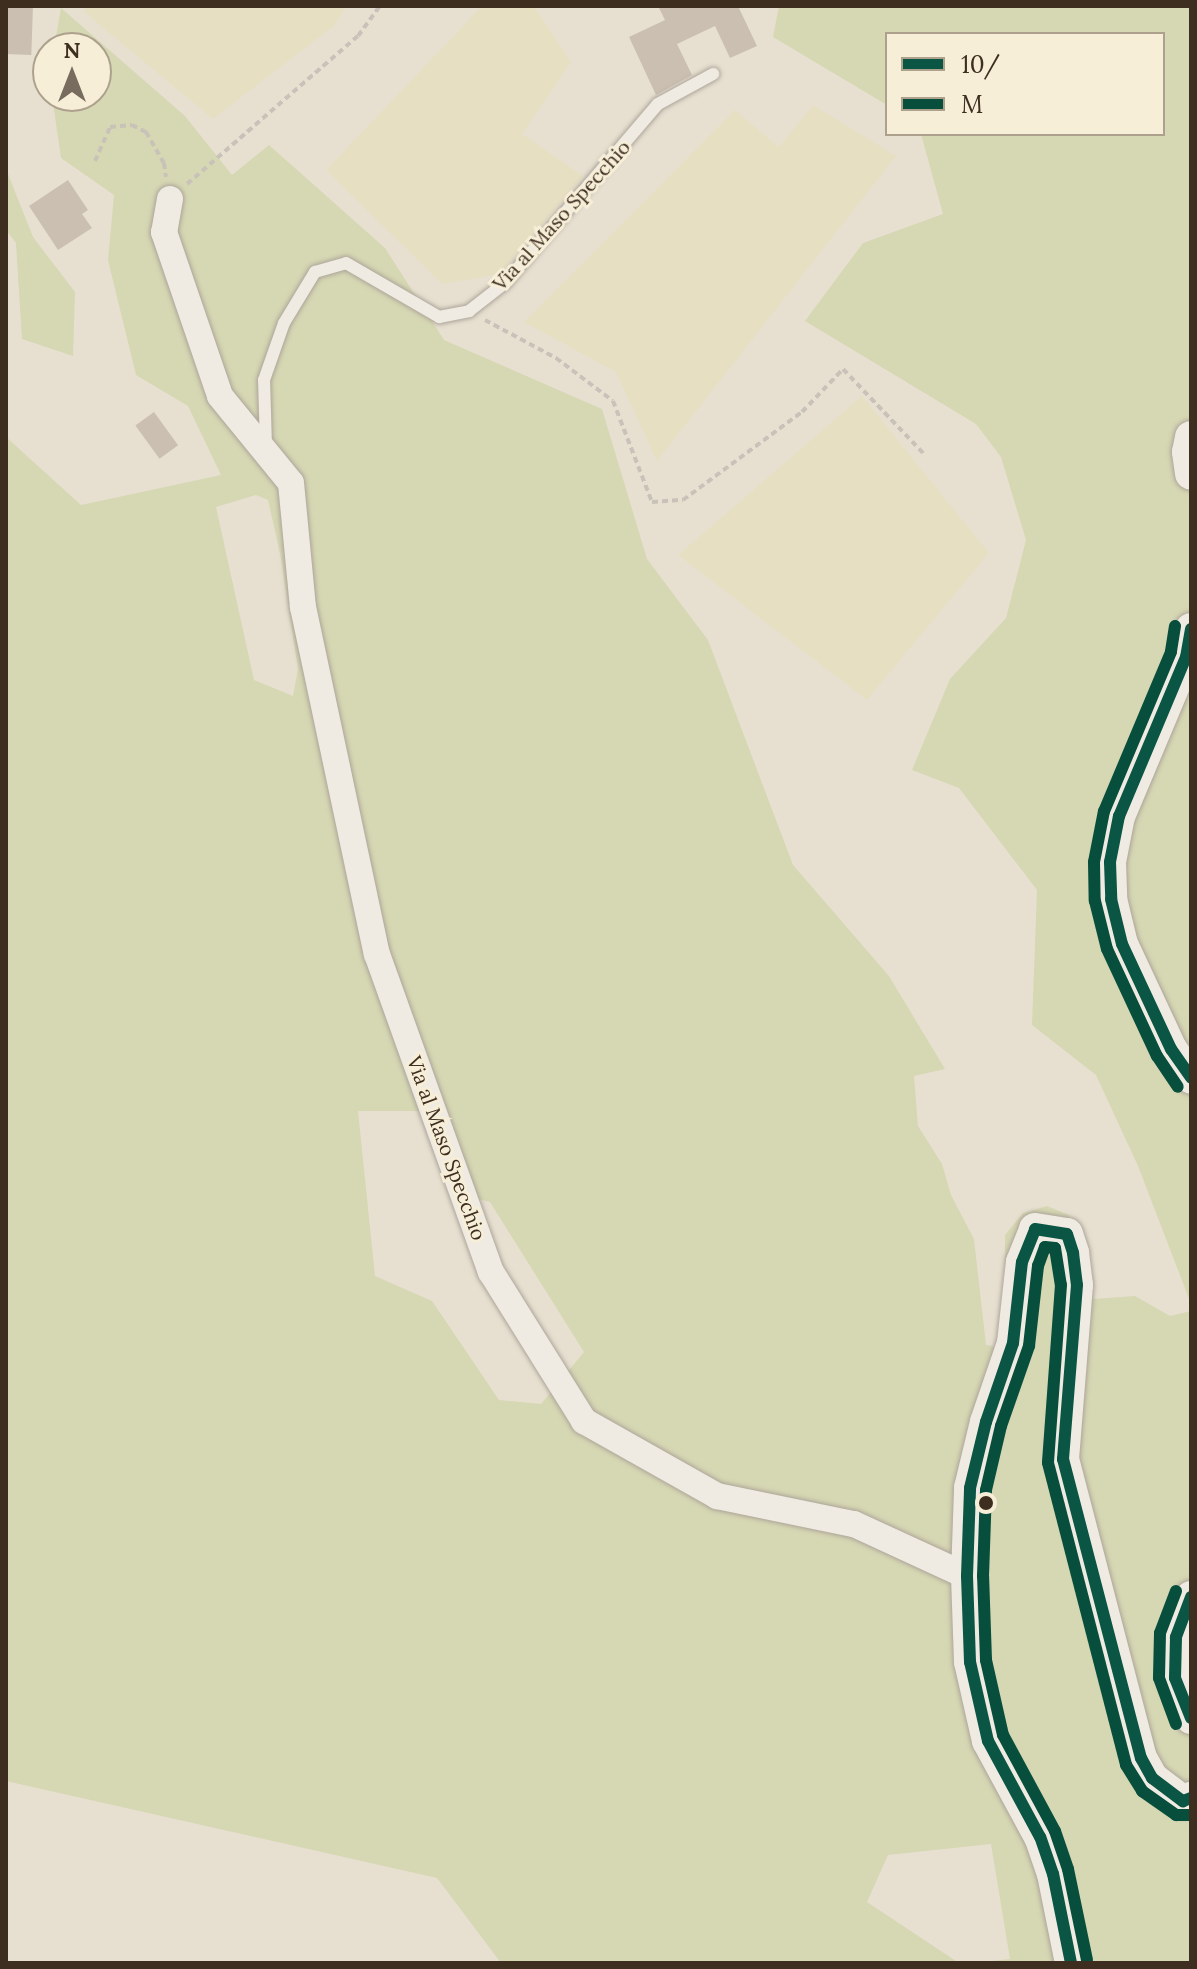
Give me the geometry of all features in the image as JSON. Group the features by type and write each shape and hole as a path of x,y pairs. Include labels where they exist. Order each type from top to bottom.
{"street":[{"name":"Via al Maso Specchio","path":"170,199 164,232 220,396 291,483 303,607 377,954 491,1272 584,1421 717,1496 854,1524 967,1576"},
{"path":"1191,437 1188,452 1191,474"},
{"path":"1191,629 1186,657 1119,816 1110,862 1111,899 1122,944 1171,1049 1191,1078"},
{"path":"1071,1963 1053,1874 1040,1837 988,1741 970,1662 967,1576 970,1488 986,1422 1013,1343 1022,1262 1035,1229 1067,1234 1073,1253 1077,1285 1063,1459 1141,1758 1152,1778 1183,1801 1191,1798"},
{"path":"1191,1597 1176,1637 1175,1678 1191,1718"}],"lane":[{"name":"Via al Maso Specchio","path":"469,311 505,283 658,104 713,74"},
{"path":"266,453 264,380 284,323 315,272 346,263 439,317 469,311"}],"path":[{"path":"170,199 358,36 380,6"},
{"path":"95,161 110,127 132,125 146,132 164,163 170,199"},
{"path":"469,311 556,358 613,401 652,502 683,500 802,412 843,369 925,455"}],"shaded area":[{"path":"87,6 346,6 335,25 213,119 83,11"},
{"path":"482,6 534,6 571,62 522,134 583,176 500,274 442,284 326,170"},
{"path":"813,105 896,156 657,461 616,372 524,322 735,110 779,147"},
{"path":"862,396 989,553 867,700 678,555"}],"green space":[{"path":"779,6 1191,6 1191,1304 1138,1166 1096,1075 1032,1025 1037,890 959,788 912,770 950,679 1006,618 1026,540 1001,457 976,424 805,321 863,243 943,214 922,136 1165,136 1165,32 885,32 885,104 773,37"},
{"path":"61,8 89,32 57,32"},
{"path":"112,52 185,116 232,175 269,145 385,248 444,340 602,409 647,559 708,640 793,865 889,976 945,1069 914,1076 918,1126 942,1164 951,1195 974,1239 986,1345 998,1347 1005,1281 1005,1235 1023,1213 1047,1206 1069,1215 1082,1240 1091,1267 1093,1299 1135,1296 1170,1316 1191,1311 1191,1963 972,1963 1010,1959 991,1844 888,1855 867,1902 959,1963 501,1963 437,1878 6,1781 6,437 81,505 221,475 188,406 136,375 108,260 114,195 61,158 54,112 112,112","holes":["256,495 268,500 280,553 298,669 293,696 254,680 216,507","358,1111 446,1111 478,1199 490,1202 584,1352 541,1404 499,1400 432,1301 375,1276"]},
{"path":"6,169 33,237 75,292 73,356 22,339 16,243 6,230"}],"building":[{"path":"7,6 33,7 31,55 6,54"},
{"path":"658,6 738,6 757,46 730,58 715,26 677,44 692,75 656,95 629,37 665,20"},
{"path":"68,180 88,210 82,214 92,228 58,250 29,206"},
{"path":"154,412 178,445 159,459 135,426"}],"transit line":[{"name":"M","path":"1175,626 1171,652 1104,811 1094,862 1095,901 1107,949 1157,1056 1178,1087"},
{"name":"10/","path":"1191,629 1186,657 1119,816 1110,862 1111,899 1122,944 1171,1049 1191,1078"},
{"name":"10/","path":"1071,1963 1053,1874 1040,1837 988,1741 970,1662 967,1576 970,1488 986,1422 1013,1343 1022,1262 1035,1229 1067,1234 1073,1253 1077,1285 1063,1459 1141,1758 1152,1778 1183,1801 1191,1798"},
{"name":"M","path":"1087,1960 1068,1869 1055,1831 1003,1735 986,1660 983,1576 986,1490 1001,1426 1029,1346 1038,1266 1045,1247 1055,1248 1061,1285 1048,1463 1126,1765 1142,1791 1176,1815 1191,1815"},
{"name":"M","path":"1176,1591 1160,1633 1159,1678 1176,1724"},
{"name":"10/","path":"1191,1597 1176,1637 1175,1678 1191,1718"}]}
